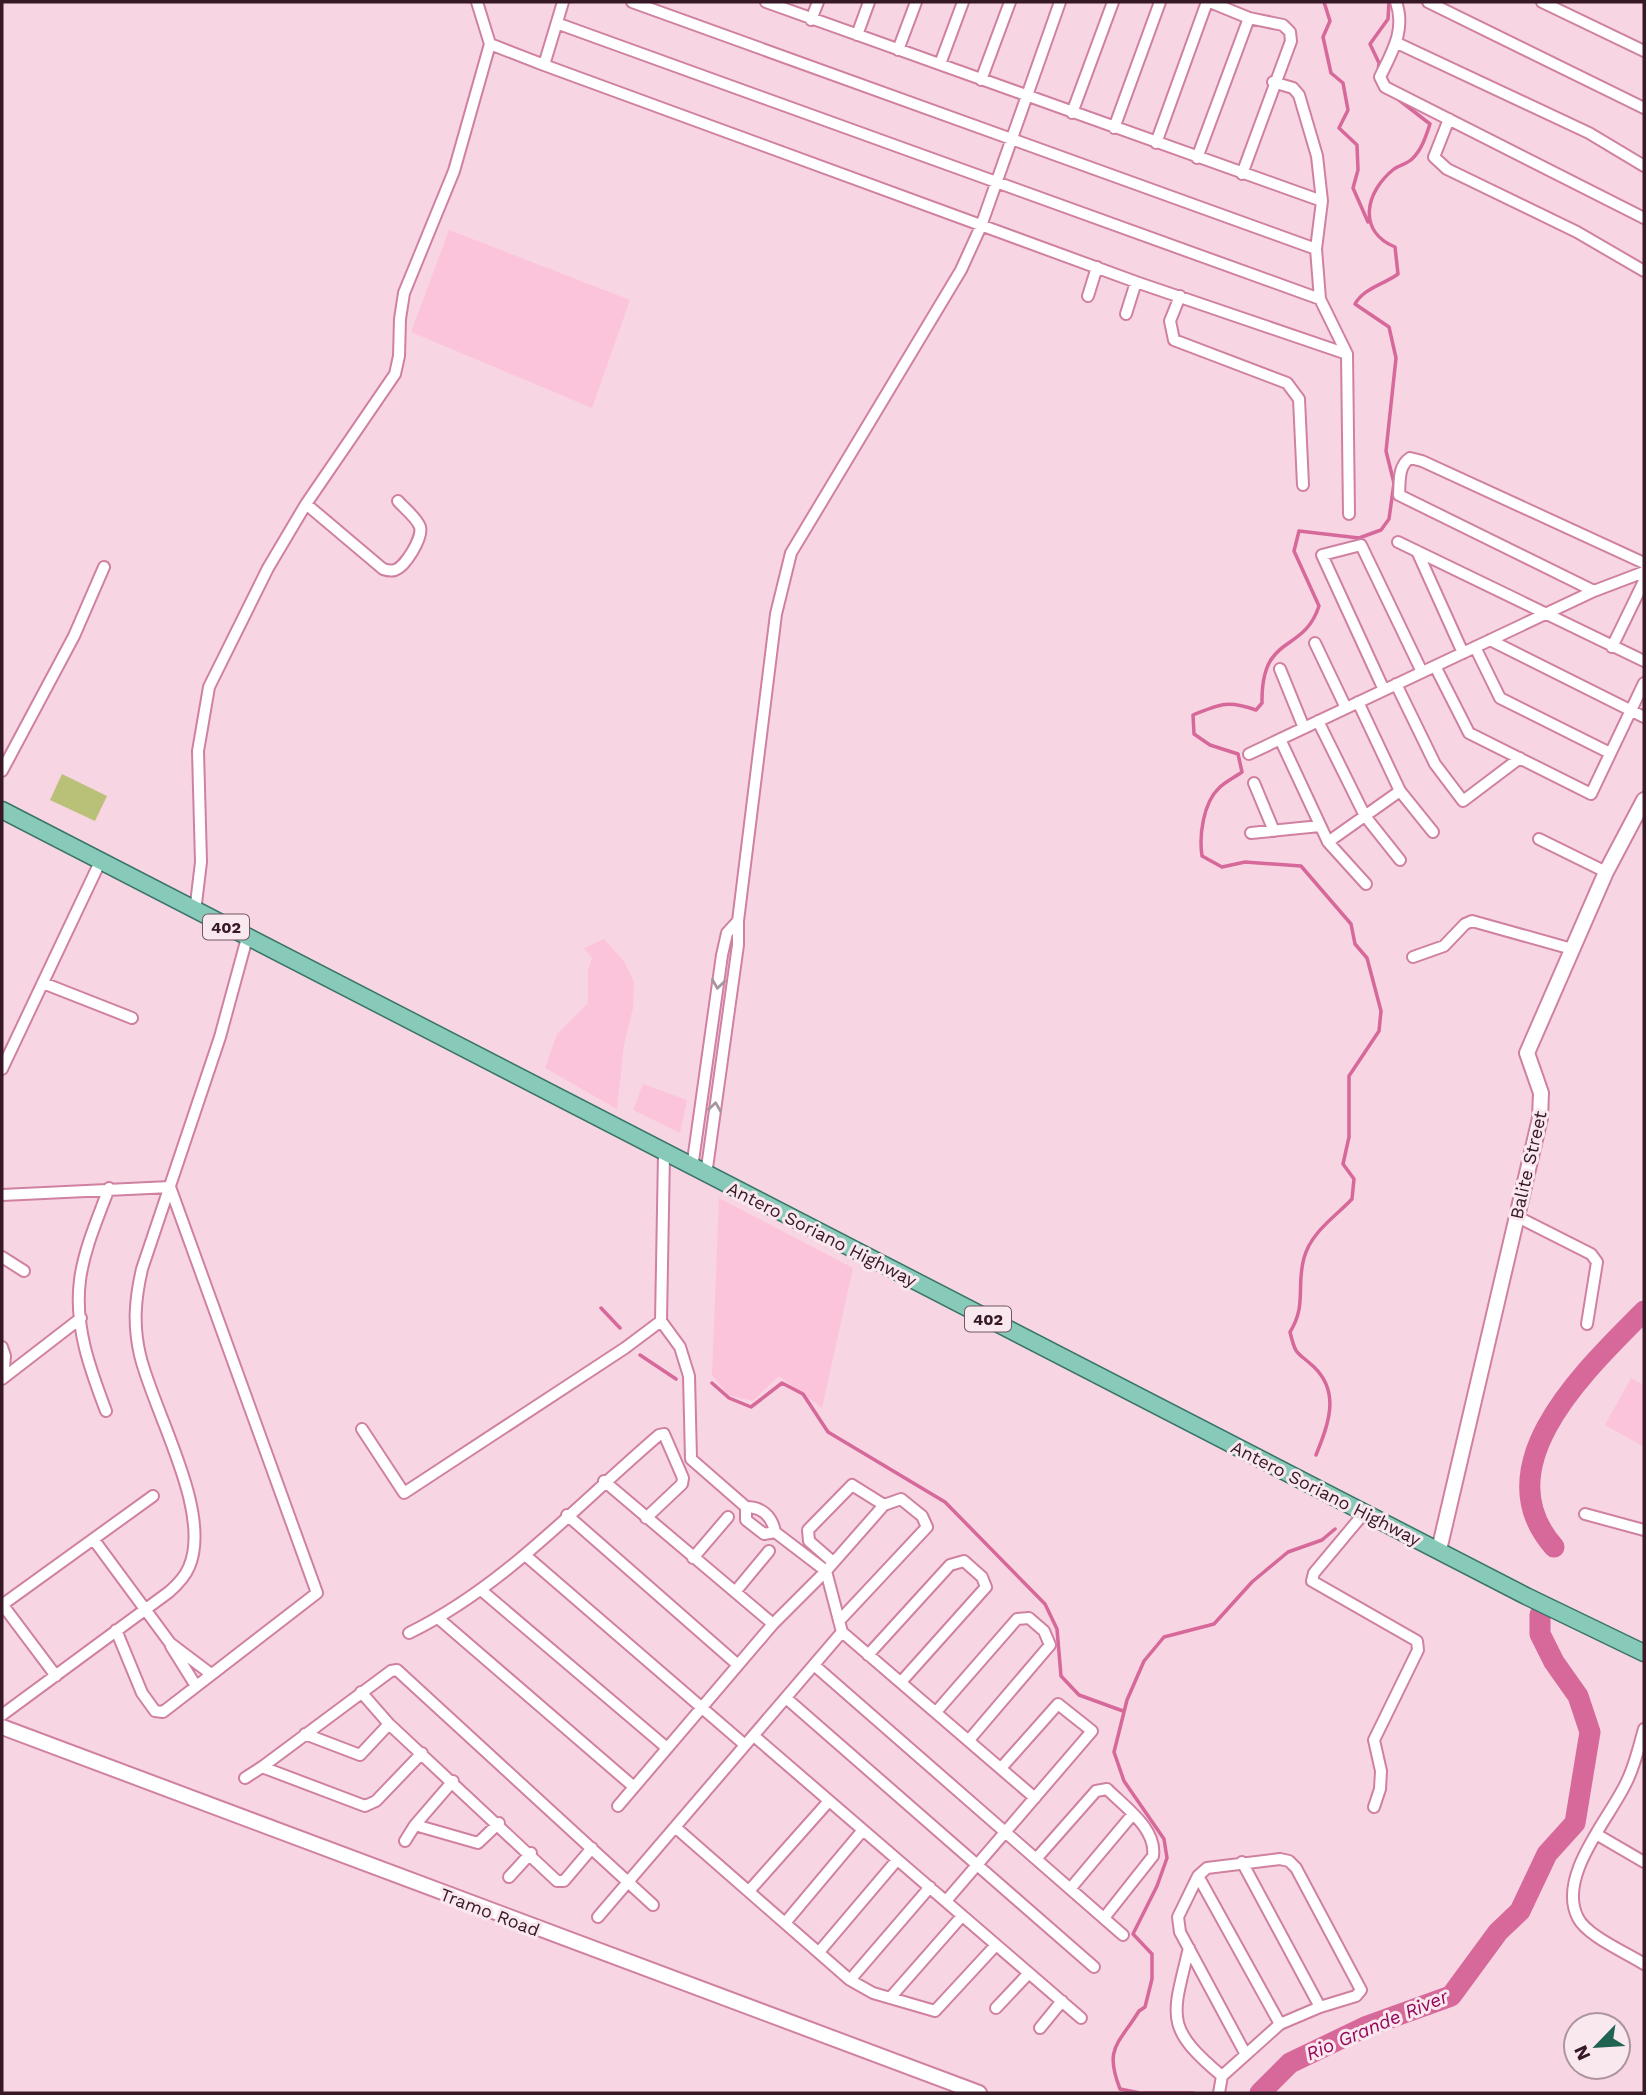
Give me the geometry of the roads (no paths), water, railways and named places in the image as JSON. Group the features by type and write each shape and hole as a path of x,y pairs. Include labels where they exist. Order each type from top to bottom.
{"main road":[{"name":"Antero Soriano Highway","path":"2,810 195,912 452,1041 664,1154 1644,1653"}],"street":[{"path":"195,912 201,862 198,751 209,687 268,568 306,504 395,374 404,293 454,172 490,44 477,2"},
{"path":"544,65 559,24 563,2"},
{"path":"632,2 1316,249"},
{"path":"811,20 818,2"},
{"path":"857,34 869,2"},
{"path":"898,50 916,2"},
{"path":"940,64 963,2"},
{"path":"981,80 1010,2"},
{"path":"699,1171 722,954 727,933 738,921 776,614 791,553 961,270 981,226 1060,2"},
{"path":"1072,113 1113,2"},
{"path":"1114,128 1160,2"},
{"path":"1156,143 1208,2 1249,18 1283,24 1290,32 1291,41 1273,82 1242,174"},
{"path":"1396,2 1401,15 1397,43 1380,77 1382,83 1449,120 1644,218"},
{"path":"1428,2 1644,108"},
{"path":"1542,2 1644,51"},
{"path":"771,3 811,20 857,34 1322,201"},
{"path":"1198,158 1249,18"},
{"path":"559,24 1321,299"},
{"path":"1397,43 1589,133 1644,166"},
{"path":"490,44 981,226 1347,354"},
{"path":"1273,82 1293,88 1299,95 1317,156 1322,201 1316,249 1321,299 1347,354 1349,514"},
{"path":"1449,120 1434,157 1447,169 1577,232 1644,271"},
{"path":"1088,296 1097,267"},
{"path":"1126,314 1136,282"},
{"path":"1180,296 1170,321 1174,340 1294,388 1299,399 1303,485"},
{"path":"1594,591 1399,495 1400,471 1405,461 1410,458 1422,461 1644,563"},
{"path":"306,504 383,569 394,570 412,550 420,531 419,526 398,501"},
{"path":"1398,542 1544,615 1644,661"},
{"path":"1384,690 1322,555 1361,545 1422,672"},
{"path":"1417,551 1463,653"},
{"path":"2,771 74,636 104,568"},
{"path":"1249,754 1594,591 1644,572"},
{"path":"1612,646 1643,588"},
{"path":"1490,640 1644,717"},
{"path":"1315,643 1346,708"},
{"path":"1475,647 1500,698 1610,753"},
{"path":"1436,666 1469,733 1591,794 1644,683"},
{"path":"1280,669 1304,728"},
{"path":"1396,684 1435,764 1463,801 1520,758"},
{"path":"1358,702 1400,791 1433,832"},
{"path":"1318,721 1365,816 1400,860"},
{"path":"1280,739 1328,842 1366,884"},
{"path":"1254,783 1274,831"},
{"path":"1328,842 1400,791"},
{"name":"Balite Street","path":"1439,1550 1542,1103 1527,1054 1606,872 1644,800"},
{"path":"1251,833 1320,826"},
{"path":"1539,839 1606,872"},
{"path":"2,1069 100,862"},
{"path":"1413,957 1444,946 1465,924 1472,921 1572,948"},
{"path":"2,1715 116,1630 146,1611 182,1580 190,1566 194,1545 192,1514 185,1480 141,1357 135,1329 135,1300 142,1269 220,1037 247,938"},
{"path":"43,983 132,1018"},
{"path":"664,1154 661,1321 680,1347 689,1376 689,1456 746,1507 757,1507 765,1513 773,1521 775,1532"},
{"path":"2,1195 170,1187"},
{"path":"116,1630 142,1693 155,1711 163,1712 317,1593 170,1187"},
{"path":"106,1411 88,1363 81,1318 80,1282 109,1188"},
{"path":"1516,1216 1591,1254 1597,1262 1587,1324"},
{"path":"2,1257 24,1271"},
{"path":"2,1378 81,1318"},
{"path":"362,1429 404,1493 625,1348 661,1321"},
{"path":"2,1347 5,1356 2,1378"},
{"path":"409,1633 481,1590 525,1555 604,1481 659,1435 664,1434 683,1478 682,1484 646,1518"},
{"path":"604,1481 773,1624"},
{"path":"884,1505 852,1485 808,1530 809,1541 830,1567 841,1627 868,1655 1035,1798"},
{"path":"57,1675 2,1605 153,1496"},
{"path":"598,1917 814,1665 841,1627 927,1527 922,1516 901,1499 884,1505 830,1567 773,1624 618,1806"},
{"path":"746,1507 746,1520 754,1529 764,1534 775,1532 830,1567"},
{"path":"1365,1512 1314,1573 1312,1581 1417,1641 1418,1650 1374,1740 1381,1771 1380,1789 1374,1807"},
{"path":"1585,1514 1644,1530"},
{"path":"567,1516 738,1665"},
{"path":"693,1558 727,1517"},
{"path":"94,1540 170,1643 196,1686"},
{"path":"735,1592 769,1552"},
{"path":"525,1555 745,1745"},
{"path":"868,1655 950,1565 964,1561 982,1577 986,1587 901,1682"},
{"path":"481,1590 667,1748"},
{"path":"438,1618 634,1787"},
{"path":"936,1712 1017,1619 1029,1618 1044,1631 1050,1645 969,1740"},
{"path":"170,1643 211,1674"},
{"path":"814,1665 1124,1935"},
{"path":"245,1777 361,1692 391,1671 397,1670 653,1905"},
{"path":"361,1692 389,1724 499,1823 557,1881 562,1882 592,1848"},
{"path":"786,1698 1094,1967"},
{"path":"946,1901 1092,1731 1058,1704 1001,1768"},
{"path":"305,1734 360,1755 389,1724"},
{"name":"Tramo Road","path":"2,1727 979,2093"},
{"path":"1644,1729 1629,1778 1582,1855 1574,1895 1577,1917 1586,1929 1644,1964"},
{"path":"754,1736 1081,2018"},
{"path":"261,1767 365,1806 376,1801 422,1753"},
{"path":"405,1841 415,1825 453,1781"},
{"path":"1036,1859 1096,1791 1107,1789 1133,1814 1150,1835 1154,1846 1153,1856 1104,1918"},
{"path":"749,1891 829,1801"},
{"path":"1070,1889 1133,1814"},
{"path":"415,1825 478,1843 499,1823"},
{"path":"675,1827 861,1988 935,2011 996,1945"},
{"path":"785,1923 863,1830"},
{"path":"1596,1834 1644,1863"},
{"path":"509,1877 531,1853"},
{"path":"1219,2093 1222,2076 1280,2024 1360,1993 1360,1985 1289,1861 1280,1859 1207,1868 1198,1876 1178,1917 1178,1925 1189,1948 1245,2053"},
{"path":"819,1952 897,1860"},
{"path":"1242,1862 1320,2007"},
{"path":"1198,1876 1280,2024"},
{"path":"850,1980 930,1887"},
{"path":"890,1998 962,1916"},
{"path":"1189,1948 1175,2016 1180,2033 1190,2049 1222,2076"},
{"path":"996,2008 1029,1973"},
{"path":"1040,2028 1062,2001"}],"waterway":[{"path":"1324,2 1330,21 1323,37 1331,73 1343,83 1348,110 1339,128 1357,145 1358,170 1353,188 1368,222"},
{"path":"1378,72 1379,63 1370,44 1388,19 1389,2"},
{"path":"1316,1455 1328,1421 1330,1398 1322,1377 1296,1350 1290,1332 1300,1304 1302,1268 1307,1249 1324,1226 1352,1199 1354,1179 1343,1164 1349,1137 1349,1076 1379,1031 1381,1011 1367,958 1355,944 1351,924 1301,866 1245,862 1222,867 1202,856 1202,830 1209,802 1219,788 1242,772 1238,754 1210,745 1194,734 1193,715 1231,704 1256,710 1262,703 1268,665 1275,654 1303,632 1312,621 1319,606 1294,551 1299,531 1359,538 1381,530 1389,519 1394,483 1386,451 1396,358 1389,327 1355,304 1369,290 1398,274 1395,247 1375,231 1369,211 1384,178 1394,169 1409,162 1416,154 1430,124 1399,100"},
{"path":"601,1308 620,1328"},
{"path":"1554,1547 1535,1516 1530,1484 1536,1451 1551,1420 1572,1389 1644,1311"},
{"path":"640,1355 676,1379"},
{"path":"712,1383 729,1398 751,1407 782,1383 803,1394 828,1432 945,1502 1045,1604 1057,1629 1061,1676 1079,1695 1123,1711"},
{"path":"1140,2093 1120,2089 1113,2055 1139,2011 1145,2007 1152,1979 1152,1954 1133,1934 1157,1886 1167,1858 1164,1839 1124,1781 1114,1752 1127,1700 1144,1661 1164,1637 1214,1624 1252,1582 1288,1552 1322,1540 1335,1529"},
{"name":"Rio Grande River","path":"1260,2093 1290,2063 1365,2027 1451,1996 1498,1932 1520,1911 1547,1854 1575,1823 1590,1732 1578,1696 1554,1662 1540,1634 1540,1615"},
{"path":"1143,2093 1193,2093"}]}
